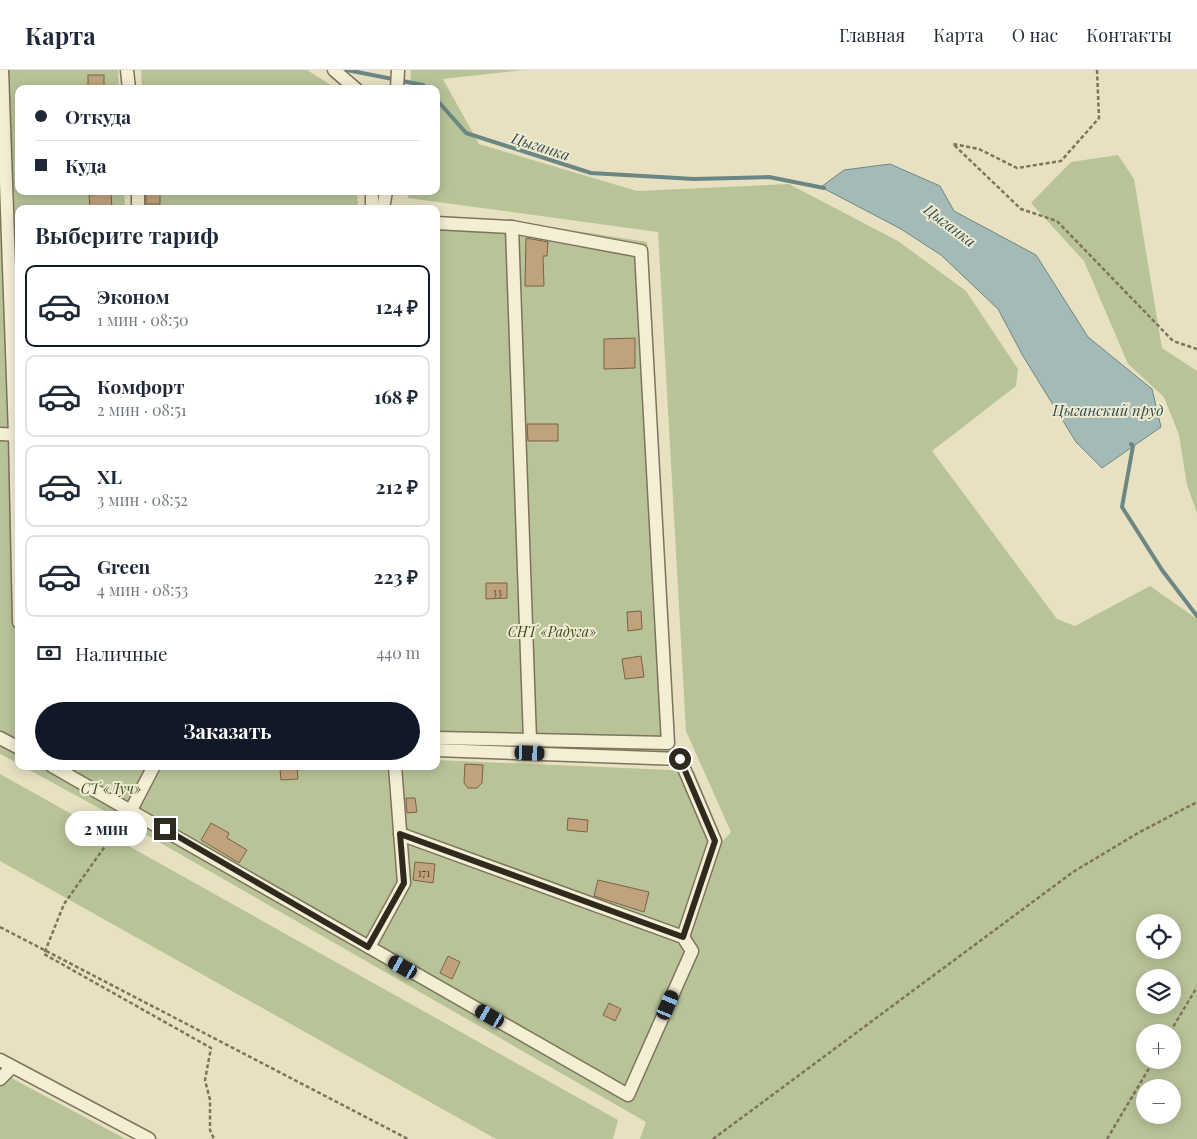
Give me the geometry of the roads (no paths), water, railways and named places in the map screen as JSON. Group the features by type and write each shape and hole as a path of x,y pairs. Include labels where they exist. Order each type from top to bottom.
{"street":[{"path":"2,70 15,386"},
{"path":"127,70 129,85"},
{"path":"334,70 351,85"},
{"path":"396,85 398,70"},
{"path":"440,223 512,227 641,251 668,743 440,738"},
{"path":"512,227 530,740"},
{"path":"0,434 15,435"},
{"path":"0,738 15,746"},
{"path":"440,750 680,759 715,841 683,937"},
{"path":"59,770 628,1095 692,951 683,937 400,834"},
{"path":"131,810 152,770"},
{"path":"368,947 404,883 395,770"},
{"path":"0,1060 143,1138"},
{"path":"0,1079 12,1067"}],"water":[{"name":"Цыганский пруд","path":"890,164 940,186 954,211 1036,255 1088,337 1152,389 1161,427 1102,468 1076,442 1023,356 998,309 941,255 901,229 821,187 844,170"}],"waterway":[{"name":"Цыганка","path":"347,70 423,85"},
{"name":"Цыганка","path":"440,104 466,133 591,173 694,179 769,177 824,188"},
{"name":"Цыганка","path":"1131,444 1133,446 1122,507 1162,570 1197,616"}],"park label":[{"name":"СНТ «Радуга»","path":"552,631"},
{"name":"СТ «Луч»","path":"111,788"}]}
